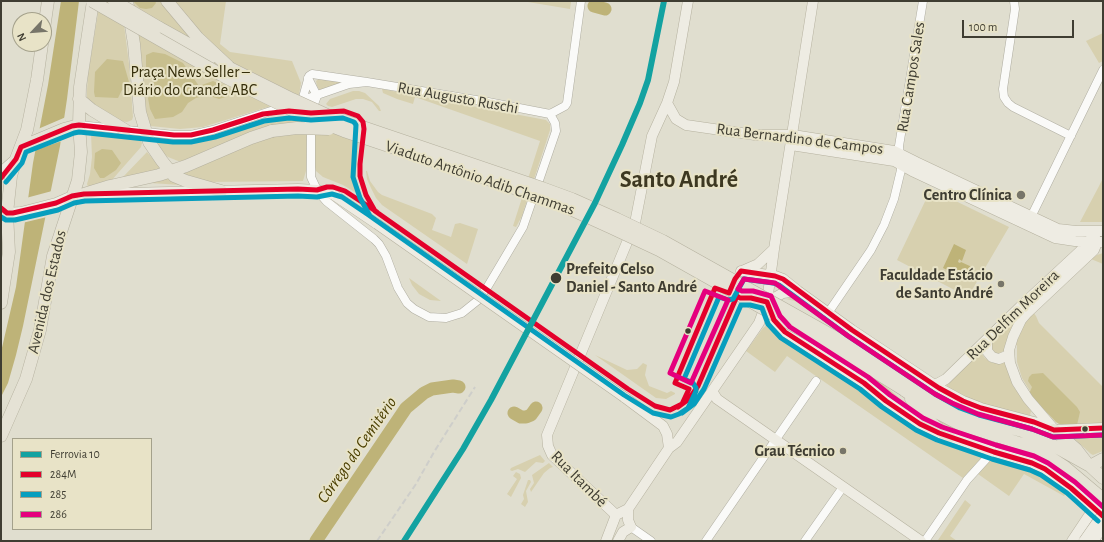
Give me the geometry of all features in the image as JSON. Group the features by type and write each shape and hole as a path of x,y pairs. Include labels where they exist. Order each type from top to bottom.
{"highway":[{"path":"46,12 48,1"},
{"name":"Avenida dos Estados","path":"1,436 26,379 41,323 53,256 78,195 81,152 79,100 81,72 92,1"},
{"name":"Viaduto Antônio Adib Chammas","path":"92,1 258,94 300,114 344,131 538,196 568,208 659,250 867,367 908,386"},
{"name":"Viaduto Antônio Adib Chammas","path":"114,1 230,68 326,115 572,199 664,241 872,358 908,386"},
{"path":"127,1 134,48 140,112 145,132 155,151 174,176 221,191"},
{"path":"168,1 198,38 230,68"},
{"path":"175,1 182,19"},
{"path":"1,303 9,252 4,212 11,176 27,130 41,52"},
{"path":"79,100 92,110 125,130"},
{"path":"21,147 64,129 79,125"},
{"path":"78,195 170,171 272,131 303,128 344,131"},
{"path":"908,386 929,420 949,436"},
{"path":"908,386 958,413 976,420 1031,434 1090,466"},
{"path":"908,386 938,413 961,425 1022,444 1042,452 1065,467 1103,499"},
{"path":"1054,430 1076,449 1090,466 1103,478"},
{"path":"1090,466 1103,458"}],"main road":[{"path":"667,102 676,72 688,1"},
{"path":"606,541 616,515 628,509 669,448 677,442 757,327 767,302 813,1"},
{"name":"Rua Bernardino de Campos","path":"667,102 676,119 686,125 792,140 894,150 916,162 1060,230 1099,231"},
{"name":"Rua Itambé","path":"616,515 554,457 550,451 547,441 547,432 635,222 651,138 667,102"},
{"name":"Rua Bernardino de Campos","path":"792,140 890,160 1055,238 1062,240 1096,242"},
{"path":"1,172 16,159"},
{"path":"4,212 21,212 56,203 78,195 298,189 326,192 340,198 657,420 667,434 669,448"},
{"path":"1096,242 1099,231"},
{"path":"1062,240 1069,250 1069,261"},
{"name":"Rua Delfim Moreira","path":"935,385 946,379 1069,261 1096,242"},
{"name":"Rua Delfim Moreira","path":"1009,355 1013,337 1021,320 1094,250 1096,242"},
{"path":"774,249 758,264 741,271 770,275 784,280 828,312 955,398 970,404 1034,422 1054,430 1103,428"},
{"path":"767,302 786,292 798,291"},
{"path":"767,302 774,320 785,332 864,383 886,401 920,424 934,431 1045,468 1100,513"},
{"path":"988,339 987,350 992,357 999,359 1009,355 1011,369 1021,389 1037,411 1054,430"},
{"path":"712,391 717,399 921,541"},
{"path":"618,539 623,532 631,527 628,520 628,509"},
{"path":"1072,541 1083,526 1100,513"},
{"path":"1084,541 1100,513"},
{"path":"616,515 618,539"},
{"path":"1083,526 1095,528 1100,533 1100,540"},
{"path":"1100,540 1103,527"}],"street":[{"path":"308,78 317,96 311,113 310,170 311,177 317,190 326,201 374,238 379,244 386,256 398,288 407,303 421,314 433,318 455,316 462,313 477,301 488,286 523,227 556,131 555,124 550,114 565,106 566,103 581,1"},
{"name":"Rua Campos Sales","path":"828,312 871,250 881,232 894,199 902,170 900,153 901,137 923,1"},
{"path":"1014,1 1015,10 1003,89 1004,97 1013,107 1071,136"},
{"path":"1031,217 1103,70"},
{"name":"Rua Augusto Ruschi","path":"308,78 312,74 367,82 550,114"},
{"path":"302,101 308,78"},
{"name":"Rua Augusto Ruschi","path":"79,125 178,135 196,134 263,114 349,84 367,82"},
{"path":"263,114 289,111 311,113"},
{"path":"706,541 816,382"},
{"path":"925,541 967,480 994,452"},
{"path":"804,541 843,487"},
{"path":"631,527 651,541"}],"green space":[{"name":"Praça News Seller – Diário do Grande ABC","path":"100,1 121,1 129,64 133,117 132,120 127,122 121,121 89,101 87,98 88,74"},
{"name":"Praça News Seller – Diário do Grande ABC","path":"133,1 226,1 220,44 230,52 292,61 301,83 299,95 281,103 203,127 180,129 150,126 146,121"},
{"path":"133,1 155,1 156,3 152,8 146,9 140,8"},
{"path":"522,1 571,1 571,2 570,9"},
{"path":"1103,33 1103,61 1099,63 1086,41"},
{"path":"153,52 165,54 183,63 199,86 213,81 233,90 229,96 219,99 207,95 196,98 188,103 182,112 173,117 155,119 150,109 148,98 155,89 154,83 146,70 146,55"},
{"path":"107,59 123,61 129,82 128,89 122,90 118,98 95,97 95,72"},
{"path":"319,79 342,83 320,91 316,81"},
{"path":"382,89 546,120 550,124 550,130 522,216 516,227 513,226 540,141 415,97 413,104 397,99 383,93"},
{"path":"353,91 365,93 379,106 381,111 379,111 372,102 363,99 356,99 332,107 326,104 330,99"},
{"path":"315,118 359,138 356,171 358,194 343,185 323,177 316,171"},
{"name":"Praça News Seller – Diário do Grande ABC","path":"287,119 305,120 307,123 306,171 303,181 206,182 182,174 212,161 207,150 185,161 178,161 164,154 156,142 158,140 196,140 261,122"},
{"name":"Praça News Seller – Diário do Grande ABC","path":"91,133 136,137 140,139 142,143 141,147 111,181 88,187 87,184 92,157"},
{"path":"102,149 112,150 121,163 116,170 104,178 100,178 94,168 95,153"},
{"path":"147,152 159,166 159,169 122,178"},
{"path":"366,171 370,181 382,195 432,214 436,218 432,230 451,237 455,224 460,223 478,229 467,264 382,205 376,198 371,188 367,179"},
{"path":"166,178 181,185 150,183"},
{"path":"1103,178 1103,222 1080,222 1098,188"},
{"path":"931,189 1009,227 968,297 897,260"},
{"path":"1103,253 1103,264 1091,259 1097,255"},
{"path":"409,278 441,301 430,300 419,294"},
{"path":"786,299 797,299 814,310 806,308 795,301"},
{"path":"1026,309 1005,350 999,354 993,352 990,343 1020,311"},
{"path":"1033,312 1039,323 1103,387 1103,424 1059,424 1029,394 1030,391 1022,378 1017,362 1017,346 1015,342 1023,324"},
{"path":"767,325 772,326 783,338 930,433 984,455 963,478 787,356 775,372 746,351 763,328"},
{"path":"799,335 875,377 897,396 913,413"},
{"path":"981,353 992,363 1005,363 1013,386 1031,411 1030,415 984,405 961,396 946,387 947,384"},
{"path":"595,355 627,370 637,369 643,363 647,365 645,375 649,386 667,393 671,391 675,394 666,399 656,398"},
{"path":"1043,373 1077,407 1080,412 1077,425 1061,425 1056,422 1029,394 1032,387 1028,381 1029,377 1032,374"},
{"path":"942,395 962,406 1033,427 1063,443 972,414 941,398"},
{"path":"932,415 965,433 1037,456 1054,465 1103,505 1103,508 1076,484 1044,462 958,432 936,420"},
{"path":"1103,431 1103,451 1093,455 1069,434"},
{"path":"540,455 545,461 543,463 536,462 525,472 518,469 512,471 510,470 511,468"},
{"path":"994,458 1041,472 1067,491 1064,496 1024,474 1009,496 978,474 985,464"},
{"path":"549,463 553,467 544,473 531,492 530,489 534,483 532,475"},
{"path":"516,472 520,474 521,478 511,497 507,494 517,479 513,476"},
{"path":"528,480 531,482 526,491 528,502 525,507 521,504 524,499 523,495"},
{"path":"965,500 971,505 950,536 957,541 938,541 938,540"}],"shaded area":[{"path":"61,1 79,1 60,146 23,326 8,383 1,397 1,352 16,287 33,163 48,85"},
{"path":"954,244 966,250 962,261 959,259 958,262 972,267 966,279 943,268"}],"pier":[{"path":"66,117 62,141 35,150 38,129"},
{"path":"52,191 47,217 22,223 26,198"}],"waterway":[{"path":"594,6 605,9"},
{"name":"Córrego do Cemitério","path":"316,541 406,408 424,393 432,389 453,386 459,387"},
{"name":"Córrego do Cemitério","path":"514,413 521,417 526,417 531,415 536,408"}],"railway":[{"path":"377,541 416,484 434,452 475,387"}],"rail line":[{"name":"10","path":"404,541 463,449 491,400 595,203 622,145 648,80 664,1"}],"transit line":[{"name":"284M","path":"1,178 16,159 21,147 72,126 79,125 174,135 191,135 213,130 263,114 289,111 311,113 344,111 358,116 363,122 364,129 360,176 366,195 375,211 628,389 655,406 670,410 682,404 689,389 675,383 715,288 729,293 735,279 741,271 775,276 783,279 852,330 939,388 963,401 981,408 1034,422 1054,430 1103,428"},
{"name":"285","path":"6,182 22,163 26,152 79,132 173,142 191,142 215,137 264,121 289,118 311,120 343,118 354,122 356,125 353,177 360,198 370,216 624,395 653,413 671,417 688,408 696,388 693,383 684,379 719,297 728,300 733,299 744,279 779,285 848,336 935,394 960,408 979,415 1032,429 1053,437 1103,435"},
{"name":"284M","path":"1,208 7,213 13,213 56,203 72,196 84,194 298,189 317,190 333,187 345,191 377,212"},
{"name":"285","path":"1,217 6,220 15,220 58,210 74,203 85,201 298,196 317,197 332,194 342,197 373,218"},
{"name":"286","path":"1103,435 1053,437 1032,429 978,414 935,394 848,336 775,283 744,279 738,289 771,296 780,316 790,327 868,377 890,395 923,418 942,427 1034,456 1048,463 1075,482 1103,507"},
{"name":"286","path":"705,291 728,300 691,383 670,373 705,291"},
{"name":"284M","path":"678,407 689,399 698,386 737,296 740,298 751,298 767,302 774,320 785,332 864,383 886,401 920,424 939,433 1032,463 1045,469 1071,488 1103,516"},
{"name":"285","path":"682,413 694,404 704,389 741,305 750,305 762,308 768,324 781,338 860,389 882,407 916,430 937,440 1030,470 1041,475 1067,493 1098,521"}],"place":[{"name":"Centro Clínica","path":"1021,195"},
{"name":"Prefeito Celso Daniel - Santo André","path":"556,278"},
{"name":"Faculdade Estácio de Santo André","path":"1001,284"},
{"name":"Grau Técnico","path":"843,451"}],"district":[{"name":"Santo André","path":"679,180"}]}
